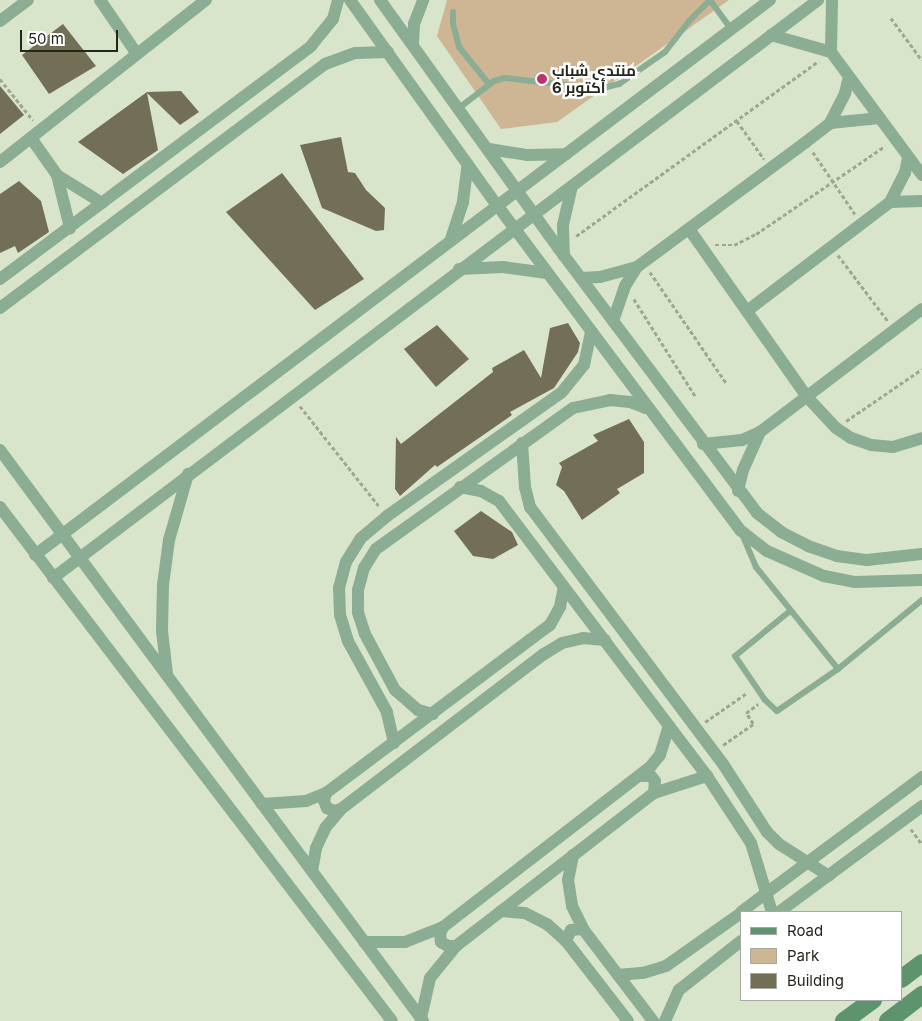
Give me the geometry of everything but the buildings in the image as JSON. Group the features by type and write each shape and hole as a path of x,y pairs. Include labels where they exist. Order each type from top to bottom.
{"main road":[{"path":"902,978 922,963"},
{"path":"888,1021 922,996"},
{"path":"844,1021 872,1001"}],"street":[{"path":"0,21 28,0"},
{"path":"100,0 138,54"},
{"path":"0,162 206,0"},
{"path":"0,279 311,46 333,19 338,0"},
{"path":"350,0 547,273 740,530 767,551 824,576 854,582 922,580"},
{"path":"380,0 489,149 516,191 564,251 581,278 703,444 738,491 763,517 808,546 837,556 867,560 922,554"},
{"path":"413,44 414,24 423,0"},
{"path":"35,554 770,0"},
{"path":"52,578 292,395 818,0"},
{"path":"832,0 831,52 922,175"},
{"path":"771,35 831,52"},
{"path":"311,46 325,64"},
{"path":"0,308 325,64 356,53 388,52"},
{"path":"613,321 625,286 640,265 830,123 845,93 849,77"},
{"path":"830,123 880,118"},
{"path":"36,134 57,175 70,228"},
{"path":"489,149 527,155 566,154"},
{"path":"748,311 890,202 905,173 908,157"},
{"path":"451,239 463,202 468,164"},
{"path":"57,175 102,203"},
{"path":"564,251 564,219 572,186"},
{"path":"890,202 922,201"},
{"path":"689,229 807,397 836,428 851,438 871,445 893,447 922,438"},
{"path":"581,278 600,277 640,265"},
{"path":"459,269 503,267 547,273"},
{"path":"703,444 732,442 760,432 922,309"},
{"path":"394,742 387,712 348,641 340,615 339,588 346,562 361,538 387,516 562,392 584,365 591,332"},
{"path":"562,392 574,395 573,408"},
{"path":"433,714 405,702 388,677 365,634 358,612 358,590 364,568 382,544 573,408 610,400 630,402 647,408"},
{"path":"738,491 745,464 760,432"},
{"path":"522,443 525,487 530,506 696,728 767,832 829,876"},
{"path":"0,450 422,1019"},
{"path":"167,676 162,631 163,585 171,532 188,474"},
{"path":"460,487 481,491 493,498 513,517 707,776 751,842 772,911"},
{"path":"513,517 517,505 530,506"},
{"path":"0,506 52,578 392,1021"},
{"path":"262,804 306,801 326,793 550,625 557,613 564,587"},
{"path":"534,638 546,642 544,654"},
{"path":"312,871 316,848 326,827 341,809 544,654 569,641 583,638 605,640"},
{"path":"372,684 381,690 389,682 388,677"},
{"path":"364,942 405,942 443,927 639,776 660,754 669,726"},
{"path":"639,776 651,776 655,781 654,793"},
{"path":"422,1019 430,978 456,946 654,793 707,776"},
{"path":"742,911 922,777"},
{"path":"326,793 324,801 327,808 341,809"},
{"path":"780,911 922,806"},
{"path":"751,842 758,846 764,844 768,838 767,832"},
{"path":"573,855 568,880 572,906 583,929 653,1021"},
{"path":"501,911 525,913 547,924 566,941 628,1021"},
{"path":"618,975 643,973 666,966 740,913"},
{"path":"443,927 440,934 441,942 448,946 456,946"},
{"path":"566,941 571,930 583,929"},
{"path":"665,1021 678,990 740,941"}],"lane":[{"path":"459,108 489,84 505,78 599,89 619,84 666,52 689,21 710,0 731,29"},
{"path":"453,12 455,36 459,47 489,84"},
{"path":"740,530 756,567 790,612 838,669"},
{"path":"790,612 735,656 772,709 782,710 838,669 922,600"}],"path":[{"path":"891,18 922,60"},
{"path":"564,251 831,52"},
{"path":"0,79 36,134"},
{"path":"737,121 770,169"},
{"path":"701,246 734,245 756,234 895,139"},
{"path":"806,142 862,224"},
{"path":"832,247 895,330"},
{"path":"640,265 727,384"},
{"path":"625,286 696,397"},
{"path":"836,428 922,368"},
{"path":"292,395 387,516"},
{"path":"696,728 755,686"},
{"path":"713,752 753,724 746,713 765,700"},
{"path":"904,820 922,844"}],"green space":[{"name":"منتدى شباب 6 أكتوبر","path":"447,0 729,0 557,122 501,129 437,36"}],"place":[{"name":"منتدى شباب 6 أكتوبر","path":"542,79"}]}
